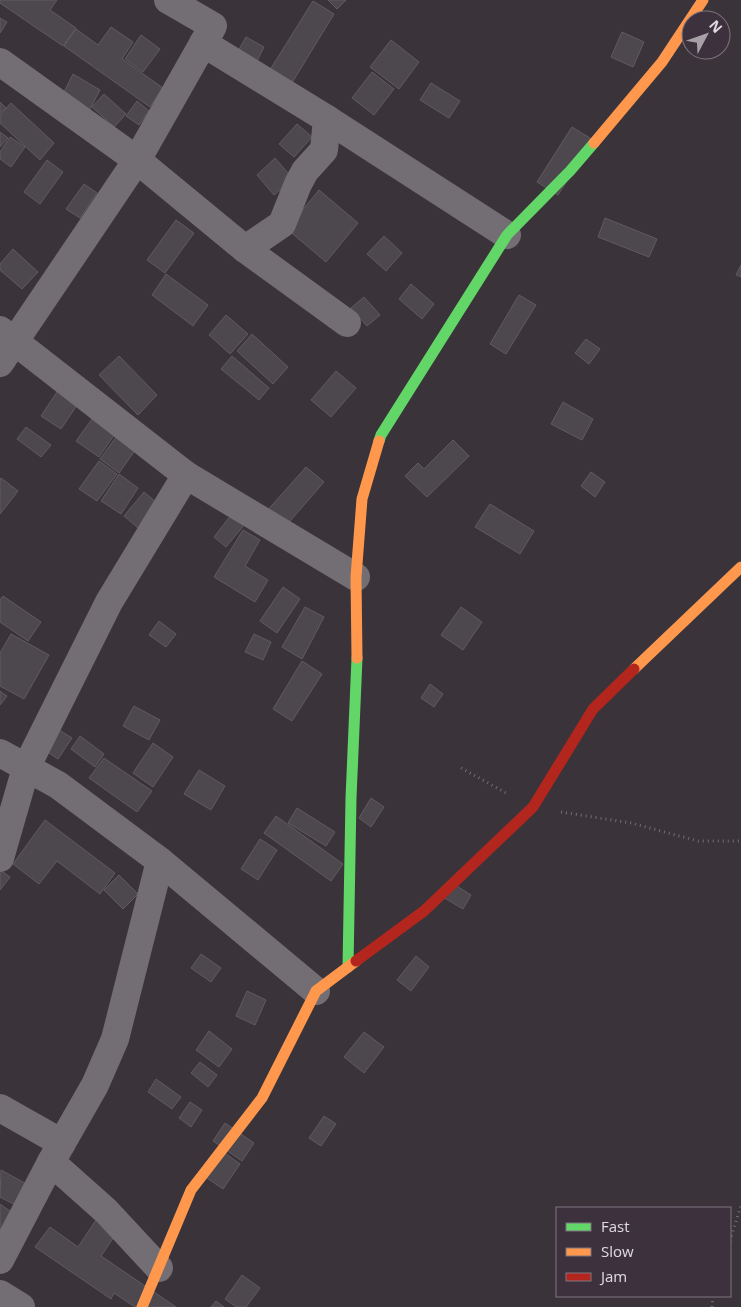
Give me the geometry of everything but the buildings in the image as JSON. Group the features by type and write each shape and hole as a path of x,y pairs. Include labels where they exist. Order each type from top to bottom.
{"street":[{"path":"168,0 213,26 137,160 5,345 186,475 356,577"},
{"path":"348,967 350,798 357,648 356,577 362,499 381,435 507,235 570,171 656,69 703,0"},
{"path":"203,43 507,235"},
{"path":"0,62 137,160 245,249 347,323"},
{"path":"245,249 282,224 305,171 324,150 326,120"},
{"path":"0,858 26,768 109,602 186,475"},
{"path":"142,1307 191,1190 262,1098 316,991 424,911 533,807 593,709 741,567"},
{"path":"0,753 58,785 160,861 316,991"},
{"path":"0,1260 56,1153 95,1085 115,1039 160,861"},
{"path":"0,1108 56,1153 158,1268"},
{"path":"0,1294 21,1307"}],"path":[{"path":"461,768 533,807 631,823 698,841 741,841"},
{"path":"731,1237 741,1205"}],"traffic: fast":[{"path":"379,441 507,235 570,171 594,143"},
{"path":"348,967 351,798 357,658"}],"traffic: slow":[{"path":"594,143 662,62 703,0"},
{"path":"357,658 356,577 362,499 379,441"},
{"path":"634,669 741,567"},
{"path":"142,1307 191,1190 262,1098 316,991 356,961"}],"traffic: jam":[{"path":"356,961 424,911 533,807 593,709 634,669"}]}
